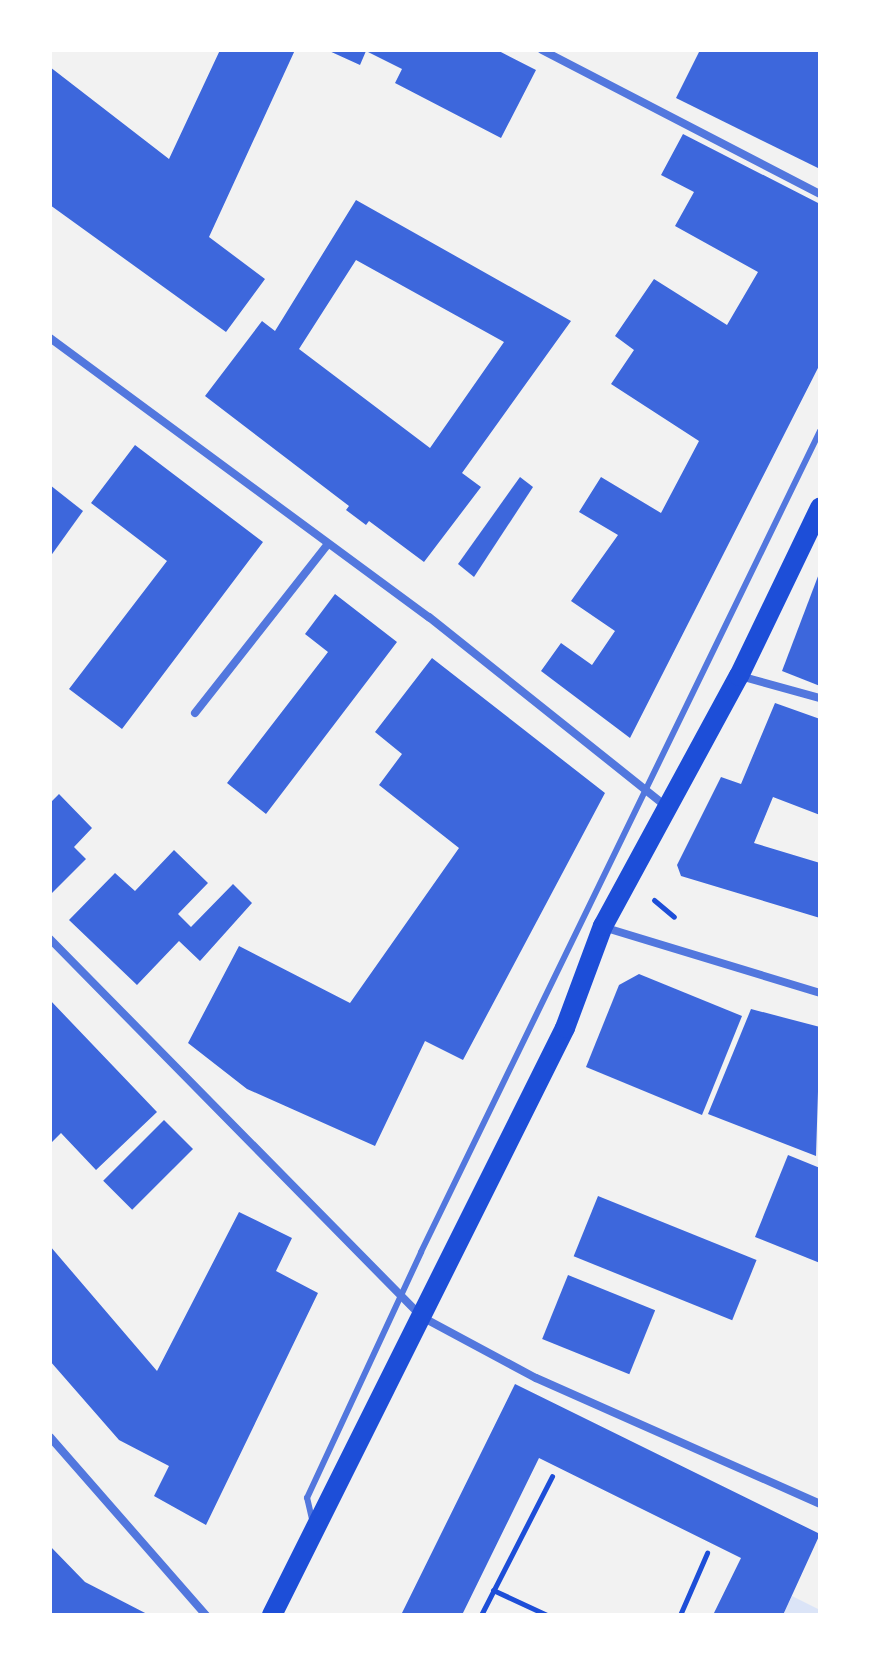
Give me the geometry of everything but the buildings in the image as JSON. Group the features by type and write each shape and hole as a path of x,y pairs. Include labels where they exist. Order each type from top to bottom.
{"main road":[{"path":"272,1615 565,1028 603,926 739,676 820,508"}],"street":[{"path":"542,50 820,194"},
{"path":"50,338 327,545 429,617 667,807"},
{"path":"195,713 327,545"},
{"path":"739,676 820,698"},
{"path":"603,926 820,993"},
{"path":"50,939 422,1317 536,1378 820,1504"},
{"path":"50,1437 206,1615"}],"lane":[{"path":"315,1530 307,1498 643,787 820,431"}],"path":[{"path":"481,1615 552,1476"},
{"path":"680,1615 707,1553"},
{"path":"493,1590 547,1615"}],"shaded area":[{"path":"792,1596 820,1610 820,1615 783,1615"}]}
